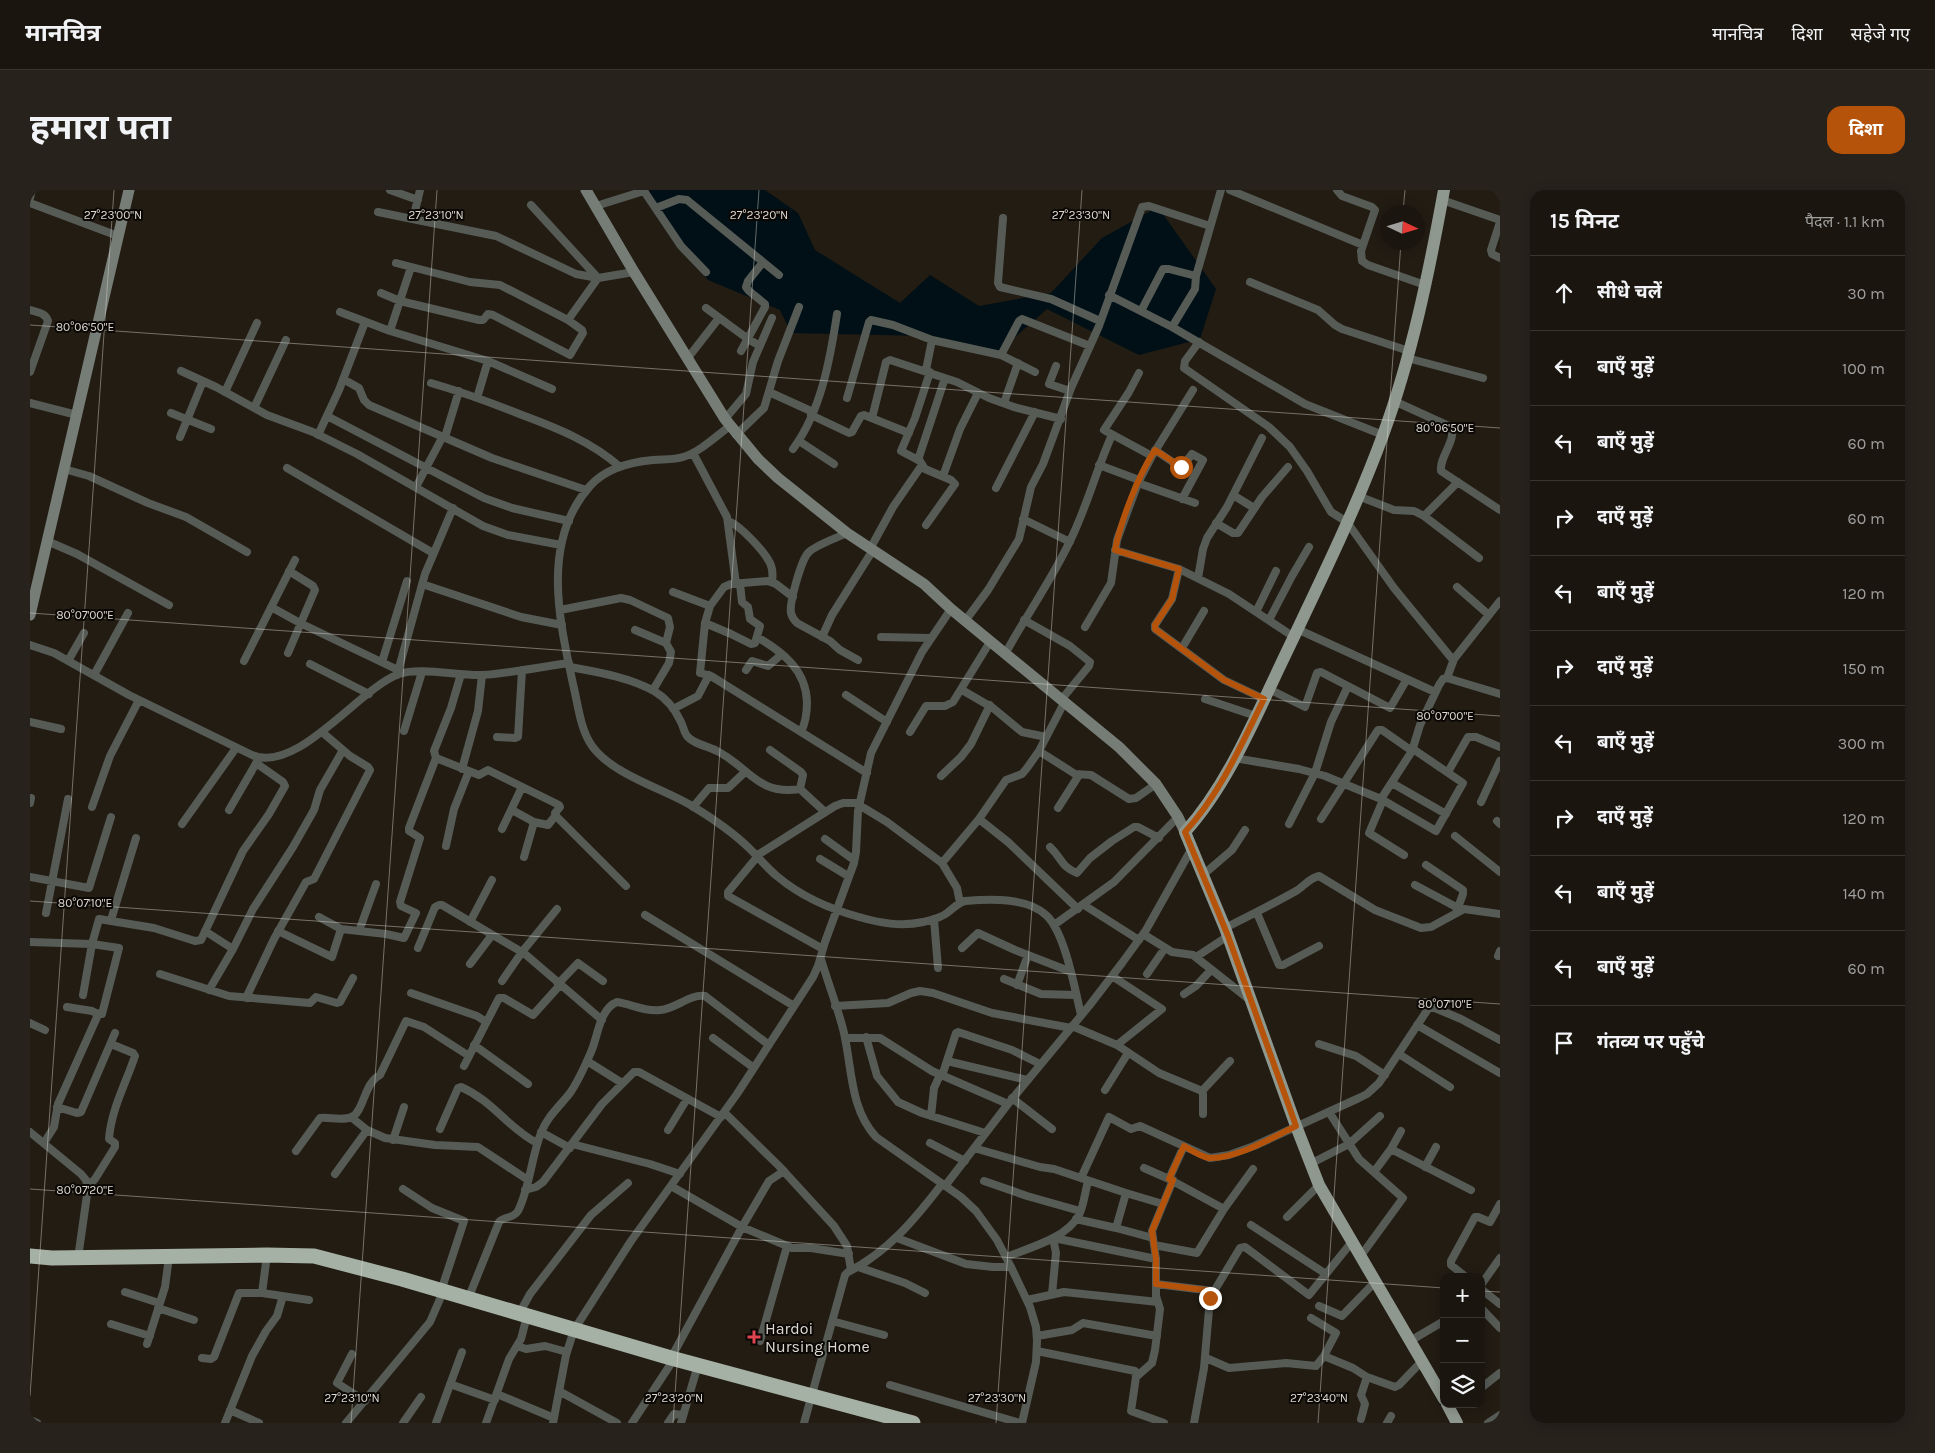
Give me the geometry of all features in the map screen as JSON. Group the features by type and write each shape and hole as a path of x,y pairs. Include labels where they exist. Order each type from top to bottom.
{"highway":[{"path":"30,1256 78,1258 296,1255 333,1260 672,1359 913,1423"}],"main road":[{"path":"1440,1392 1351,1243 1319,1185 1250,1000 1227,932 1185,832 1206,807 1256,716 1358,496 1383,434 1408,355 1425,285 1443,195"},
{"path":"1449,1408 1458,1423"}],"street":[{"path":"30,198 32,190"},
{"path":"30,616 129,190"},
{"path":"390,190 418,200"},
{"path":"413,219 420,190"},
{"path":"586,190 687,359 730,426 758,460 847,533 924,584 965,621 1118,747 1156,784 1178,817 1185,832"},
{"path":"596,206 642,190 647,193 681,246 706,272"},
{"path":"1172,327 1195,289 1196,276 1220,190"},
{"path":"1230,190 1363,245"},
{"path":"1337,190 1342,196 1372,207 1375,210 1360,255 1364,263 1425,285"},
{"path":"1443,195 1500,221 1491,250 1492,254 1500,258"},
{"path":"656,208 679,199 687,200 779,275"},
{"path":"30,203 118,236"},
{"path":"531,206 598,278"},
{"path":"965,621 988,590 1016,544 1031,487 1043,464 1070,391 1098,326 1140,210 1144,206 1149,206 1210,226"},
{"path":"378,212 496,236 569,272 598,278 634,272"},
{"path":"1003,218 998,283 1000,287 1051,299 1098,326"},
{"path":"741,351 766,307 765,304 749,292 746,286 762,262"},
{"path":"381,293 400,301 478,320 483,320 488,314 493,315 570,356 583,333 582,330 568,320 500,285 478,284 396,263"},
{"path":"390,332 411,267"},
{"path":"1141,311 1164,268 1196,276"},
{"path":"568,320 598,278"},
{"path":"1250,282 1309,305 1322,312 1332,323 1342,329 1408,355 1483,378"},
{"path":"1109,295 1199,342 1305,404 1383,434"},
{"path":"799,307 761,412 730,426 694,453 682,457 620,467 601,475 586,490 569,521 561,545 557,570 560,610 569,665 582,721 588,738 596,750 628,774 693,807 741,841 776,876 791,887 836,911 887,924 916,923 944,915 960,903 968,901 1001,901 1028,905 1045,914 1054,925 1060,937 1081,1015"},
{"path":"706,308 760,346"},
{"path":"30,310 42,313 47,317 48,321 30,372"},
{"path":"340,312 390,332 488,361 552,389"},
{"path":"793,449 812,414 830,357 837,314"},
{"path":"687,359 719,318"},
{"path":"730,426 746,394 752,368 772,318"},
{"path":"1001,355 1022,319 1090,346"},
{"path":"847,398 871,320 893,325 932,340 1001,355 1035,372"},
{"path":"318,435 343,379 365,322"},
{"path":"225,392 257,323"},
{"path":"254,408 286,340"},
{"path":"926,526 954,486 953,481 925,469 920,463 901,451 909,433 928,371 932,340"},
{"path":"1199,342 1185,361 1184,368 1278,435 1300,460 1330,512 1345,527 1453,660"},
{"path":"477,398 488,361"},
{"path":"872,418 888,361 928,371 1004,403 1061,419"},
{"path":"1004,403 1018,363"},
{"path":"1056,366 1049,383 1070,391"},
{"path":"181,371 254,408 357,454 483,526 496,531 561,545"},
{"path":"1139,373 1129,392 1104,427 1104,430 1180,467 1183,466 1192,454 1203,460 1182,499"},
{"path":"822,637 893,507 920,463 944,378"},
{"path":"343,379 359,388 364,400 369,405 509,465 586,490"},
{"path":"180,438 203,381"},
{"path":"431,383 459,391 574,436 601,452 620,467"},
{"path":"1085,627 1111,583 1118,537 1139,482 1153,453 1193,390"},
{"path":"416,486 444,437 459,391"},
{"path":"769,392 850,433 862,415 909,433"},
{"path":"943,476 957,437 978,393"},
{"path":"1394,401 1451,427 1453,434 1440,469 1443,473 1500,510"},
{"path":"30,403 77,415"},
{"path":"996,488 1035,412"},
{"path":"171,413 211,429"},
{"path":"327,416 484,498 506,506 569,521"},
{"path":"1005,654 1070,542 1112,435"},
{"path":"1198,578 1205,544 1262,438"},
{"path":"799,441 834,464"},
{"path":"694,453 728,521 742,602 748,607 749,618 760,626 758,637 755,643 752,644 704,623"},
{"path":"1099,465 1195,503"},
{"path":"1216,523 1237,534 1254,508 1288,467"},
{"path":"287,468 433,553"},
{"path":"64,469 89,476 148,503 186,517 248,552"},
{"path":"1424,516 1458,482"},
{"path":"1233,495 1254,508"},
{"path":"1358,496 1389,508 1414,512 1424,516 1479,558"},
{"path":"229,810 257,761 285,754 322,732 398,672 401,654 422,584 433,553 453,508"},
{"path":"1023,519 1070,542"},
{"path":"728,521 739,526 769,560 773,572 772,582"},
{"path":"847,533 808,553 793,597 791,613 794,620 858,660"},
{"path":"47,541 76,554 169,605"},
{"path":"1269,620 1309,548"},
{"path":"1115,550 1179,569 1229,594 1269,620 1407,679 1500,694"},
{"path":"244,661 295,560"},
{"path":"1179,569 1172,599 1155,628 1224,680 1305,707 1318,672 1322,672 1390,708 1407,679"},
{"path":"288,653 315,588 289,571"},
{"path":"1256,612 1276,571"},
{"path":"382,662 407,581"},
{"path":"793,597 772,582 738,584 724,587 710,606 704,623 700,672 710,676 866,773"},
{"path":"422,584 521,617 562,625"},
{"path":"1457,587 1488,615"},
{"path":"673,592 710,606"},
{"path":"560,610 616,598 630,600 668,618 670,628 666,643"},
{"path":"1404,855 1370,833 1382,800 1412,750 1420,725 1453,660 1500,601"},
{"path":"270,607 382,662 398,672 482,675 569,665 616,677 653,690 667,701 689,738 725,755 744,772 772,788 785,791 800,789"},
{"path":"450,1384 496,1397 554,1421 567,1352 574,1330 631,1241 722,1115 813,978 854,860 860,804 866,773 875,744 931,638 951,609"},
{"path":"1182,648 1204,611"},
{"path":"94,675 128,613"},
{"path":"942,864 979,819 1006,780 1022,774 1039,751 1062,702 1089,666 1090,662 1075,650 1024,620"},
{"path":"635,630 666,643 670,648 671,659 653,690"},
{"path":"68,661 84,633"},
{"path":"758,637 782,654 798,670 804,682 807,713 801,732"},
{"path":"881,637 931,638"},
{"path":"910,732 926,706 950,704 955,700 990,642"},
{"path":"30,645 54,653 139,700 236,748 257,761 283,782 285,786 269,814 243,851 200,940 195,941 154,928 98,919 83,995"},
{"path":"746,670 752,661 768,666 782,654"},
{"path":"310,664 369,694"},
{"path":"496,737 517,738 518,736 522,670"},
{"path":"404,731 422,672"},
{"path":"319,916 341,930 386,934 403,938 415,911 401,906 400,903 420,838 409,831 409,828 436,758 434,751 451,708 461,674"},
{"path":"446,846 454,809 466,770 478,711 482,675"},
{"path":"673,709 698,696 710,676"},
{"path":"1290,824 1315,773 1331,722 1348,686"},
{"path":"962,690 990,705 1024,732 1046,737"},
{"path":"846,695 887,722"},
{"path":"1205,699 1256,716"},
{"path":"92,807 110,756 139,700"},
{"path":"941,776 961,757 971,744 990,705"},
{"path":"30,722 61,729"},
{"path":"1234,758 1315,773 1344,784 1382,800 1435,831 1462,783 1382,730 1378,730 1344,784 1321,820"},
{"path":"246,998 278,931 306,882 314,879 369,772 368,767 343,750 322,732"},
{"path":"1448,772 1468,737 1474,737 1500,747"},
{"path":"182,824 236,748"},
{"path":"209,990 233,949 250,914 293,847 314,810 320,790 343,750"},
{"path":"770,750 802,774 800,789"},
{"path":"1039,751 1079,775 1091,775 1131,799 1156,784"},
{"path":"436,758 480,775 488,770 559,805 556,815 548,825 534,822 512,810"},
{"path":"1481,802 1500,761"},
{"path":"693,807 709,788 728,788 744,772"},
{"path":"1058,808 1079,775"},
{"path":"1392,783 1446,814"},
{"path":"502,829 522,787"},
{"path":"800,789 825,812"},
{"path":"46,913 68,799"},
{"path":"823,949 728,896 728,892 757,857 825,812 843,803 860,804 888,822 942,864 958,890 960,903"},
{"path":"556,815 626,886"},
{"path":"30,877 90,887 99,851 111,817"},
{"path":"1054,925 1114,882 1178,817"},
{"path":"979,819 1008,842 1081,907 1175,953 1190,954 1196,957 1250,1000"},
{"path":"524,857 534,822"},
{"path":"1050,847 1058,855 1062,864 1077,873 1090,858 1112,840 1134,827 1159,838"},
{"path":"1204,874 1232,850 1246,830"},
{"path":"1455,836 1500,872"},
{"path":"111,920 136,838"},
{"path":"825,840 854,860"},
{"path":"804,1423 845,1275 897,1238 965,1161 1010,1101 1072,1027 1141,937 1192,848"},
{"path":"820,859 848,876"},
{"path":"1426,865 1463,890 1457,911"},
{"path":"1196,957 1227,932 1256,913 1301,888 1313,878 1320,876 1375,910 1424,929 1457,911 1467,909 1500,914"},
{"path":"470,922 492,880"},
{"path":"359,931 376,884"},
{"path":"1415,885 1457,911"},
{"path":"418,948 437,905 442,905 522,952 602,1020"},
{"path":"502,980 557,909"},
{"path":"1256,913 1279,965 1283,965 1319,946"},
{"path":"645,916 794,1006"},
{"path":"934,919 938,968"},
{"path":"278,931 332,957 341,930"},
{"path":"205,931 233,949"},
{"path":"962,948 978,933 1028,955 1069,970"},
{"path":"470,964 492,935"},
{"path":"30,942 92,944 119,948 102,1014 67,1007"},
{"path":"1147,974 1166,948"},
{"path":"1017,985 1028,955"},
{"path":"821,959 845,1038 857,1102 867,1127 876,1137 961,1197 976,1211 997,1240 1012,1267 1027,1300 1036,1327 1036,1362 1021,1423 890,1385"},
{"path":"464,1066 486,1022 501,998 506,999 532,1015 578,963 602,981"},
{"path":"1184,994 1196,986 1211,970"},
{"path":"160,974 223,995 311,1003 316,997 338,1003 341,1001 353,978"},
{"path":"1112,976 1162,1009 1117,1045"},
{"path":"1004,978 1041,994 1076,996"},
{"path":"835,1006 888,1003 920,991 933,993 992,1014 1072,1027 1117,1045 1159,1073 1202,1091 1204,1094 1203,1114"},
{"path":"411,993 473,1015 486,1022"},
{"path":"468,1299 497,1225 502,1219 516,1214 526,1190 537,1143 547,1120 575,1085 596,1042 602,1020 612,1005 617,1002 642,1009 660,1010 695,996 705,996 769,1045"},
{"path":"1006,1257 1053,1238 1076,1219 1080,1211 1084,1180 1109,1117 1131,1129 1140,1126 1205,1157 1224,1156 1254,1146 1367,1094 1399,1054 1428,1007 1433,1006 1500,1040"},
{"path":"44,1143 54,1126 57,1107 97,1020 96,1013"},
{"path":"296,1151 320,1118 351,1117 357,1112 373,1079 380,1075 406,1021 424,1027 469,1056"},
{"path":"30,1023 45,1030"},
{"path":"1416,1026 1500,1073"},
{"path":"930,1116 934,1088 947,1061 956,1033 959,1032 1012,1050 1040,1064"},
{"path":"57,1107 77,1113 81,1112 116,1034"},
{"path":"866,1037 877,1076 894,1099 903,1105 930,1116 985,1133"},
{"path":"845,1038 877,1037 883,1039 941,1076 1010,1101 1052,1129"},
{"path":"713,1038 754,1068"},
{"path":"88,1186 95,1179 115,1147 115,1143 109,1139 111,1128 117,1103 135,1056 110,1044"},
{"path":"1319,1044 1356,1056 1384,1074"},
{"path":"474,1045 528,1084"},
{"path":"1106,1090 1128,1053"},
{"path":"1399,1054 1450,1087"},
{"path":"947,1061 1027,1080"},
{"path":"1202,1091 1230,1061"},
{"path":"587,1062 622,1083"},
{"path":"526,1190 536,1188 543,1182 602,1104 632,1072 637,1071 687,1099 722,1115 784,1171 834,1226 847,1246 854,1269"},
{"path":"440,1129 454,1094 461,1087 486,1101 521,1134 537,1143"},
{"path":"668,1130 687,1099"},
{"path":"393,1140 404,1107"},
{"path":"1330,1112 1359,1159 1401,1194 1403,1200 1360,1257"},
{"path":"1310,1164 1349,1144 1380,1116"},
{"path":"351,1117 367,1130 393,1140 441,1146 478,1147 528,1180"},
{"path":"336,1174 367,1130"},
{"path":"1374,1172 1391,1149 1401,1131"},
{"path":"30,1132 86,1180 88,1186 78,1258"},
{"path":"542,1132 571,1146 650,1164 680,1174"},
{"path":"930,1143 965,1161"},
{"path":"1136,1377 1152,1363 1157,1336 1159,1313 1152,1229 1184,1146"},
{"path":"1425,1167 1436,1147"},
{"path":"974,1148 1040,1167 1054,1169 1126,1194 1163,1204"},
{"path":"1391,1149 1471,1190"},
{"path":"1144,1168 1171,1180 1224,1209"},
{"path":"1076,1219 1116,1228 1154,1242 1196,1253 1224,1209 1253,1169"},
{"path":"632,1423 672,1359 769,1180 784,1171"},
{"path":"984,1180 1027,1196 1080,1211"},
{"path":"486,1423 509,1359 521,1339 523,1315 530,1294 591,1215 628,1183"},
{"path":"1287,1217 1319,1185"},
{"path":"671,1186 742,1227 788,1246 796,1249 809,1247 849,1254"},
{"path":"350,1422 430,1322 464,1221 432,1208 403,1189"},
{"path":"1116,1228 1126,1194"},
{"path":"1461,1273 1452,1265 1451,1261 1475,1217 1490,1222 1500,1204"},
{"path":"1251,1224 1326,1274"},
{"path":"897,1238 972,1265 994,1268 1012,1267"},
{"path":"1053,1238 1156,1259"},
{"path":"1052,1294 1056,1257 1053,1238"},
{"path":"1194,1423 1206,1358 1210,1302 1213,1291 1242,1246 1308,1295 1312,1294 1351,1243"},
{"path":"760,1341 788,1246"},
{"path":"262,1293 267,1255"},
{"path":"147,1344 166,1279 169,1257"},
{"path":"1485,1279 1500,1258"},
{"path":"854,1269 905,1283 924,1293"},
{"path":"1320,1306 1342,1316 1375,1282"},
{"path":"1156,1284 1213,1291"},
{"path":"125,1292 194,1320"},
{"path":"202,1358 211,1359 214,1357 239,1293 262,1293 309,1300"},
{"path":"1027,1300 1052,1294 1072,1293 1158,1302"},
{"path":"1485,1295 1500,1304"},
{"path":"224,1423 252,1356 277,1316 283,1296"},
{"path":"1485,1312 1500,1328"},
{"path":"1206,1358 1231,1368 1286,1363 1314,1366 1324,1356 1336,1333 1311,1318"},
{"path":"832,1322 884,1335"},
{"path":"1410,1341 1440,1323"},
{"path":"111,1324 150,1336"},
{"path":"1037,1336 1075,1329 1083,1324 1157,1336"},
{"path":"517,1346 526,1349 545,1346 567,1352"},
{"path":"1037,1350 1132,1370 1136,1373 1136,1377 1131,1411 1164,1423"},
{"path":"436,1423 462,1352"},
{"path":"352,1354 337,1383 366,1401"},
{"path":"1324,1356 1354,1368 1367,1377 1396,1386 1422,1361"},
{"path":"668,1423 674,1414 682,1419 698,1365"},
{"path":"1485,1385 1500,1374"},
{"path":"1361,1419 1365,1404 1361,1395 1367,1377"},
{"path":"559,1391 617,1423"},
{"path":"403,1423 421,1397"},
{"path":"230,1410 259,1423"},
{"path":"1488,1423 1498,1418"},
{"path":"30,1420 37,1423"}],"shaded area":[{"path":"649,190 765,190 798,213 815,250 900,303 930,275 979,306 1051,293 1102,238 1158,207 1216,289 1200,339 1139,355 1047,309 996,354 926,336 791,333 780,310 708,280 660,216"}],"place":[{"name":"Hardoi Nursing Home","path":"754,1337"}],"route":[{"path":"1181,467 1155,450 1138,483 1115,550 1179,569 1172,599 1155,625 1155,629 1224,680 1264,699 1218,787 1206,807 1185,832 1204,874 1228,936 1296,1126 1254,1146 1224,1156 1205,1157 1184,1146 1169,1179 1173,1180 1152,1229 1156,1259 1156,1284 1213,1291 1210,1298"}]}
